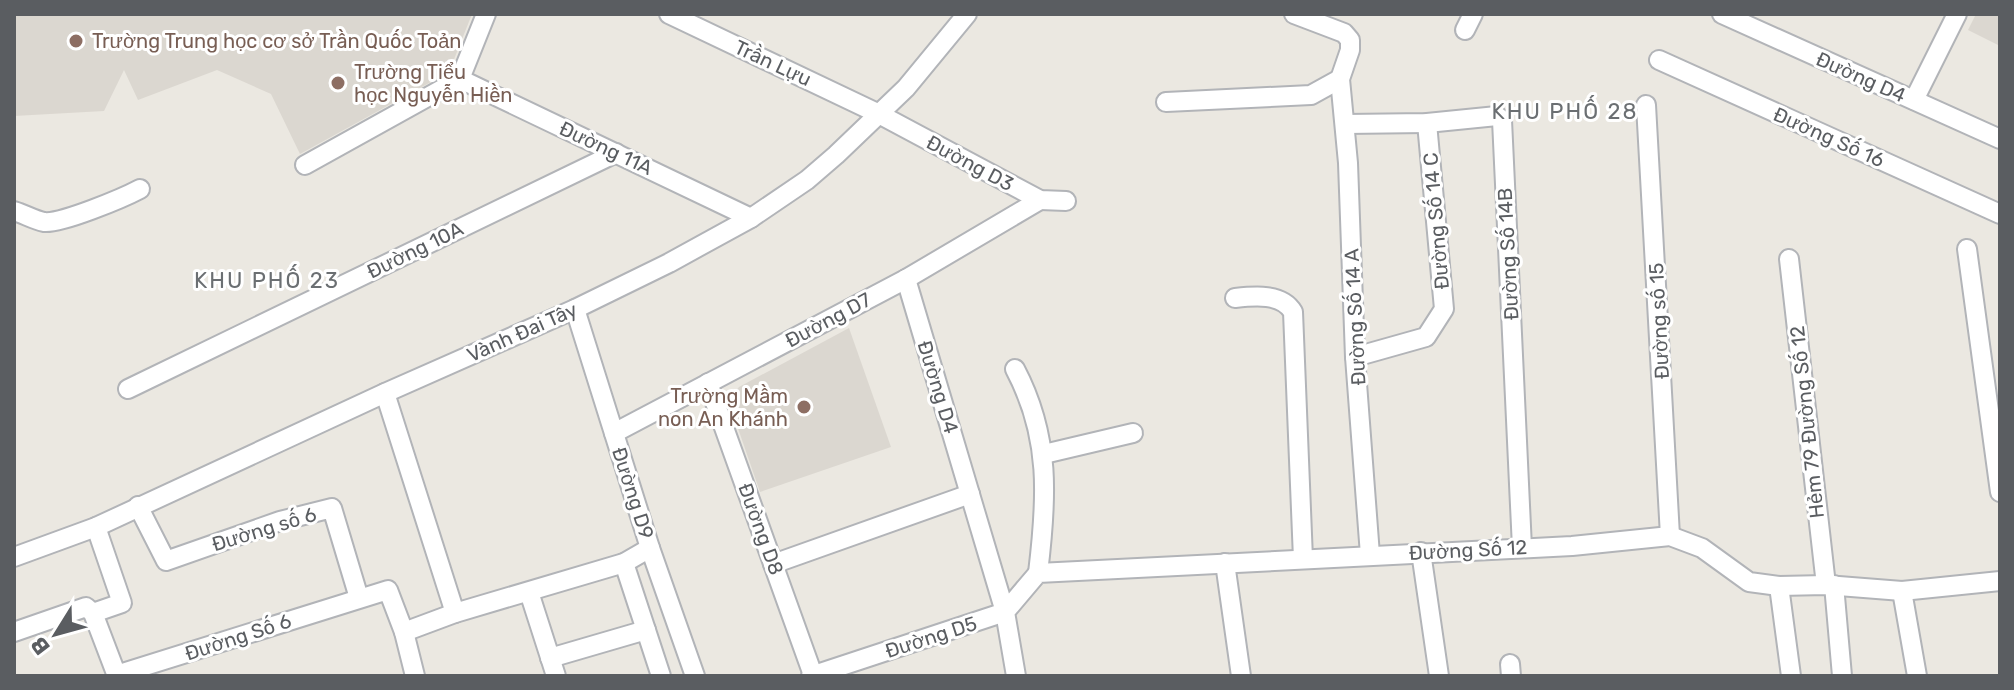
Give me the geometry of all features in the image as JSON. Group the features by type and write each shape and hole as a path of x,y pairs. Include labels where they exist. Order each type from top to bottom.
{"street":[{"path":"305,165 460,79 486,14"},
{"name":"Trần Lựu","path":"669,14 877,113"},
{"name":"Vành Đai Tây","path":"14,557 96,527 575,309 751,218 807,180 836,155 906,88 967,14"},
{"path":"1166,102 1311,95 1340,79 1350,50 1350,40 1344,33 1294,14"},
{"name":"Đường D4","path":"1722,14 2000,139"},
{"path":"1914,100 1957,14"},
{"name":"Đường Số 16","path":"1659,60 2000,214"},
{"name":"Đường 11A","path":"460,79 751,218"},
{"name":"Đường Số 14 A","path":"1340,79 1345,124 1355,357 1370,555"},
{"name":"Đường số 15","path":"1646,105 1670,536"},
{"name":"Đường D3","path":"877,113 1040,200 1066,201"},
{"name":"Đường Số 14B","path":"1345,124 1427,123 1497,116 1502,120 1522,548"},
{"name":"Đường Số 14 C","path":"1355,357 1426,337 1444,309 1427,123"},
{"name":"Đường 10A","path":"128,389 616,153"},
{"path":"14,211 42,222 57,222 140,189"},
{"name":"Đường D7","path":"614,433 906,279 1040,200"},
{"path":"1967,249 2000,492"},
{"name":"Hẻm 79 Đường Số 12","path":"1789,259 1842,676"},
{"name":"Đường D4","path":"906,279 1005,612"},
{"path":"1235,298 1271,298 1288,305 1293,312 1303,559"},
{"name":"Đường D9","path":"575,309 650,548 695,676"},
{"path":"1015,369 1030,397 1044,454 1045,510 1038,573 1005,612 1016,676"},
{"name":"Đường D8","path":"708,383 812,676"},
{"path":"385,393 455,613"},
{"path":"1044,454 1133,433"},
{"path":"773,564 970,494"},
{"name":"Đường số 6","path":"138,506 166,561 280,521 332,508 359,598"},
{"path":"14,632 86,607 93,613 122,603 96,527"},
{"name":"Đường Số 12","path":"1038,573 1522,548 1670,536 1702,548 1749,582 1902,591 2000,581"},
{"path":"415,676 404,632 455,613 624,563 650,548"},
{"path":"1421,552 1439,676"},
{"path":"624,563 661,676"},
{"path":"1225,563 1241,676"},
{"path":"1779,586 1791,676"},
{"name":"Đường Số 6","path":"93,613 116,676 388,590 404,632"},
{"path":"1902,591 1917,676"},
{"path":"529,592 553,667 646,630"},
{"name":"Đường D5","path":"812,676 1005,612"}],"shaded area":[{"name":"Trường Tiểu học Nguyễn Hiền","path":"14,14 472,14 449,72 300,154 271,94 217,70 138,100 124,70 104,111 14,116"},
{"path":"1976,14 2000,14 2000,46 1968,30"},
{"name":"Trường Mầm non An Khánh","path":"849,328 891,447 760,492 732,411 734,393 739,387"}],"place":[{"name":"Trường Trung học cơ sở Trần Quốc Toản","path":"76,41"},
{"name":"Trường Tiểu học Nguyễn Hiền","path":"338,83"},
{"name":"Trường Mầm non An Khánh","path":"804,407"}],"district":[{"name":"KHU PHỐ 28","path":"1565,111"},
{"name":"KHU PHỐ 23","path":"267,280"}]}
